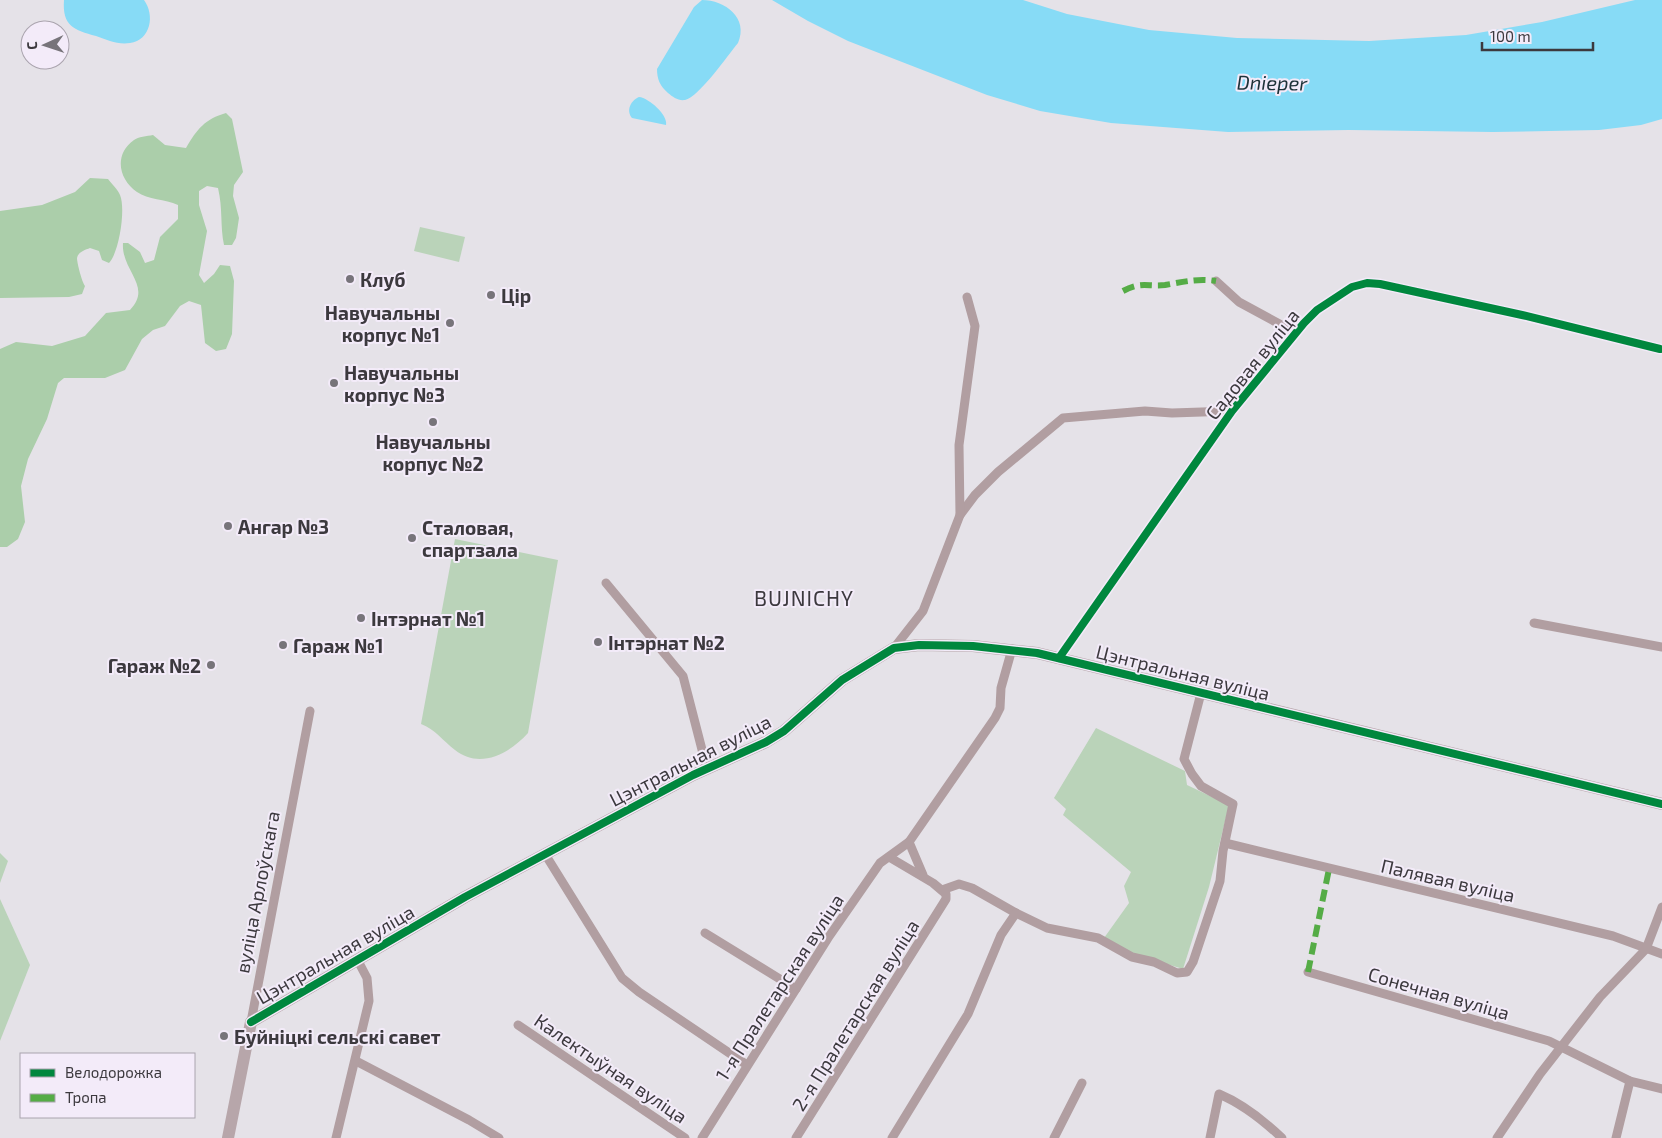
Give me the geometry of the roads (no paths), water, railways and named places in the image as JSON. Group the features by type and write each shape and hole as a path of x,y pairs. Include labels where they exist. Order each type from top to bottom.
{"street":[{"path":"1216,280 1238,302 1296,333"},
{"name":"Садовая вуліца","path":"1059,658 1232,411 1317,310 1352,287 1361,283 1373,283 1522,315 1660,350"},
{"path":"960,515 959,445 975,326 968,297"},
{"path":"894,648 923,612 934,588 960,515 975,495 998,472 1063,418 1144,411 1172,413 1232,411"},
{"name":"Цэнтральная вуліца","path":"606,583 683,676 707,769"},
{"path":"1534,623 1662,647"},
{"name":"Цэнтральная вуліца","path":"251,1022 357,959 545,854 707,769 766,742 784,731 842,680 894,648 940,645 1012,649 1059,658 1662,804"},
{"path":"1012,649 1001,688 998,713 909,842 889,858 942,890 959,884 972,888 1047,928 1098,938 1132,957 1154,962 1178,973 1187,972 1193,962 1220,881 1233,804 1201,786 1184,759 1201,693"},
{"name":"вуліца Арлоўскага","path":"228,1138 310,711"},
{"path":"909,842 918,868 926,879"},
{"name":"Палявая вуліца","path":"1225,843 1613,936 1662,954"},
{"path":"545,854 622,978 639,992 747,1065"},
{"name":"1-я Пралетарская вуліца","path":"702,1138 796,989 880,863 889,858"},
{"name":"2-я Пралетарская вуліца","path":"796,1138 941,909 946,899 942,890"},
{"path":"1497,1138 1560,1048 1600,997 1646,949 1662,907"},
{"path":"892,1138 968,1014 1001,935 1016,913"},
{"path":"705,933 796,989"},
{"path":"336,1138 369,1001 367,978 357,959"},
{"name":"Сонечная вуліца","path":"1308,972 1540,1038 1630,1080 1662,1089"},
{"name":"Калектыўная вуліца","path":"518,1024 685,1138"},
{"path":"356,1061 469,1120 499,1138"},
{"path":"1616,1138 1630,1080"},
{"path":"1054,1138 1082,1083"},
{"path":"1210,1138 1219,1094 1263,1120 1282,1138"}],"water":[{"path":"64,0 144,0 149,13 149,26 143,37 137,41 117,43 81,32 71,26 70,20 67,20"},
{"path":"702,0 719,3 733,12 738,18 741,34 738,43 721,66 698,92 685,100 680,100 663,88 658,79 657,69 694,7"},
{"name":"Dnieper","path":"772,0 1023,0 1067,14 1149,30 1237,38 1369,41 1466,35 1542,22 1635,0 1662,0 1662,119 1641,125 1599,130 1493,132 1349,130 1228,132 1111,123 1040,111 987,95 848,41"},
{"path":"639,97 648,100 661,112 666,125 632,118 629,112 630,106"}],"place":[{"name":"Клуб","path":"350,279"},
{"name":"Цір","path":"491,295"},
{"name":"Навучальны корпус №1","path":"450,323"},
{"name":"Навучальны корпус №3","path":"334,383"},
{"name":"Навучальны корпус №2","path":"433,422"},
{"name":"Ангар №3","path":"228,526"},
{"name":"Сталовая, спартзала","path":"412,538"},
{"name":"Інтэрнат №1","path":"361,618"},
{"name":"Інтэрнат №2","path":"598,642"},
{"name":"Гараж №1","path":"283,645"},
{"name":"Гараж №2","path":"211,665"},
{"name":"Буйніцкі сельскі савет","path":"224,1036"}],"district":[{"name":"BUJNICHY","path":"804,597"}]}
